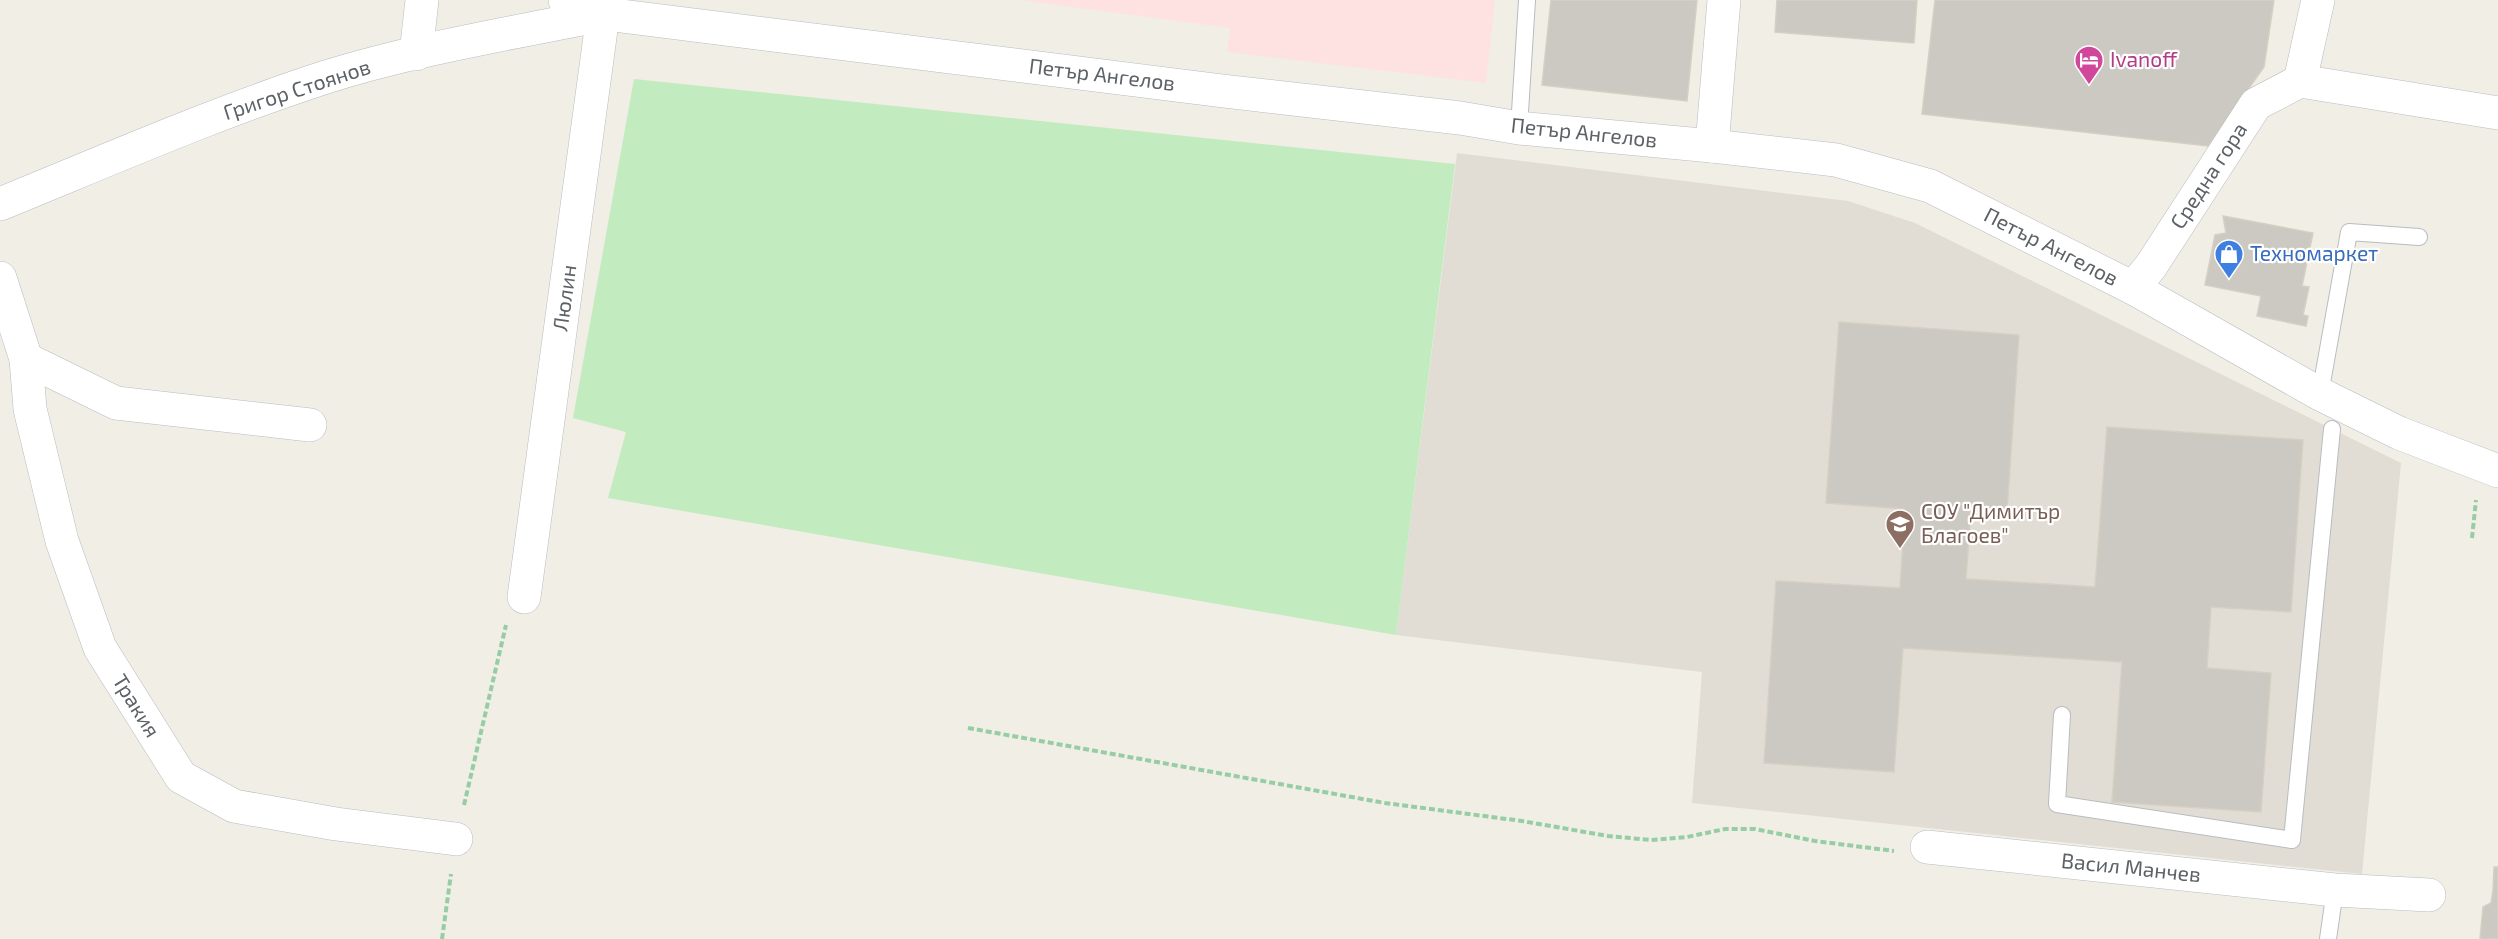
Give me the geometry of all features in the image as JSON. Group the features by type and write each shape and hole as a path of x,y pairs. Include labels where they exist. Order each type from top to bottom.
{"street":[{"path":"416,54 422,0"},
{"path":"565,0 605,7"},
{"path":"1712,146 1724,0"},
{"path":"2319,0 2300,81 2498,113"},
{"name":"Григор Стоянов","path":"0,204 209,118 328,77 605,7"},
{"name":"Петър Ангелов","path":"605,7 1224,91 1460,118 1519,128 1836,160 1930,186 2133,288 2320,394 2399,433 2498,471"},
{"name":"Люлин","path":"524,597 605,7"},
{"name":"Средна гора","path":"2133,288 2151,266 2256,104 2300,81"},
{"name":"Тракия","path":"0,278 26,359 30,409 62,541 100,648 181,777 234,806 336,824 456,839"},
{"path":"26,359 116,403 310,424"},
{"name":"Васил Манчев","path":"1927,847 2335,890 2429,895"}],"lane":[{"path":"1519,128 1527,0"},
{"path":"2320,394 2349,232 2419,237"},
{"path":"2062,715 2057,804 2292,840 2332,429"},
{"path":"2328,939 2335,890"}],"path":[{"path":"2472,538 2476,499"},
{"path":"442,939 456,839 508,618 524,597"},
{"path":"968,728 1385,803 1522,821 1608,836 1652,840 1687,837 1725,829 1755,830 1892,852 1927,847"}],"shaded area":[{"path":"1019,0 1495,0 1486,83 1227,52 1230,28"},
{"name":"СОУ \"Димитър Благоев\"","path":"1457,153 1848,201 1915,223 2401,463 2362,874 1692,803 1702,672 1396,635"}],"green space":[{"path":"634,79 1455,164 1396,635 608,498 626,432 573,418"}],"building":[{"path":"1551,0 1697,0 1687,101 1542,85"},
{"path":"1777,0 1917,0 1914,43 1775,32"},
{"name":"Ivanoff","path":"1935,0 2274,0 2264,67 2208,146 1922,114"},
{"path":"2223,216 2313,233 2302,286 2309,287 2303,315 2308,316 2306,326 2257,316 2261,296 2205,285 2215,235 2226,233"},
{"path":"1839,322 2019,335 2007,512 1971,510 1966,579 2095,587 2107,427 2303,440 2291,612 2211,607 2207,668 2271,673 2261,812 2112,802 2122,662 1903,648 1894,772 1764,763 1776,581 1900,588 1905,509 1826,503"},
{"path":"2494,867 2498,867 2498,939 2480,939 2483,907 2491,903"}],"place":[{"name":"Ivanoff","path":"2089,86"},
{"name":"Техномаркет","path":"2229,280"},
{"name":"СОУ \"Димитър Благоев\"","path":"1900,550"}]}
